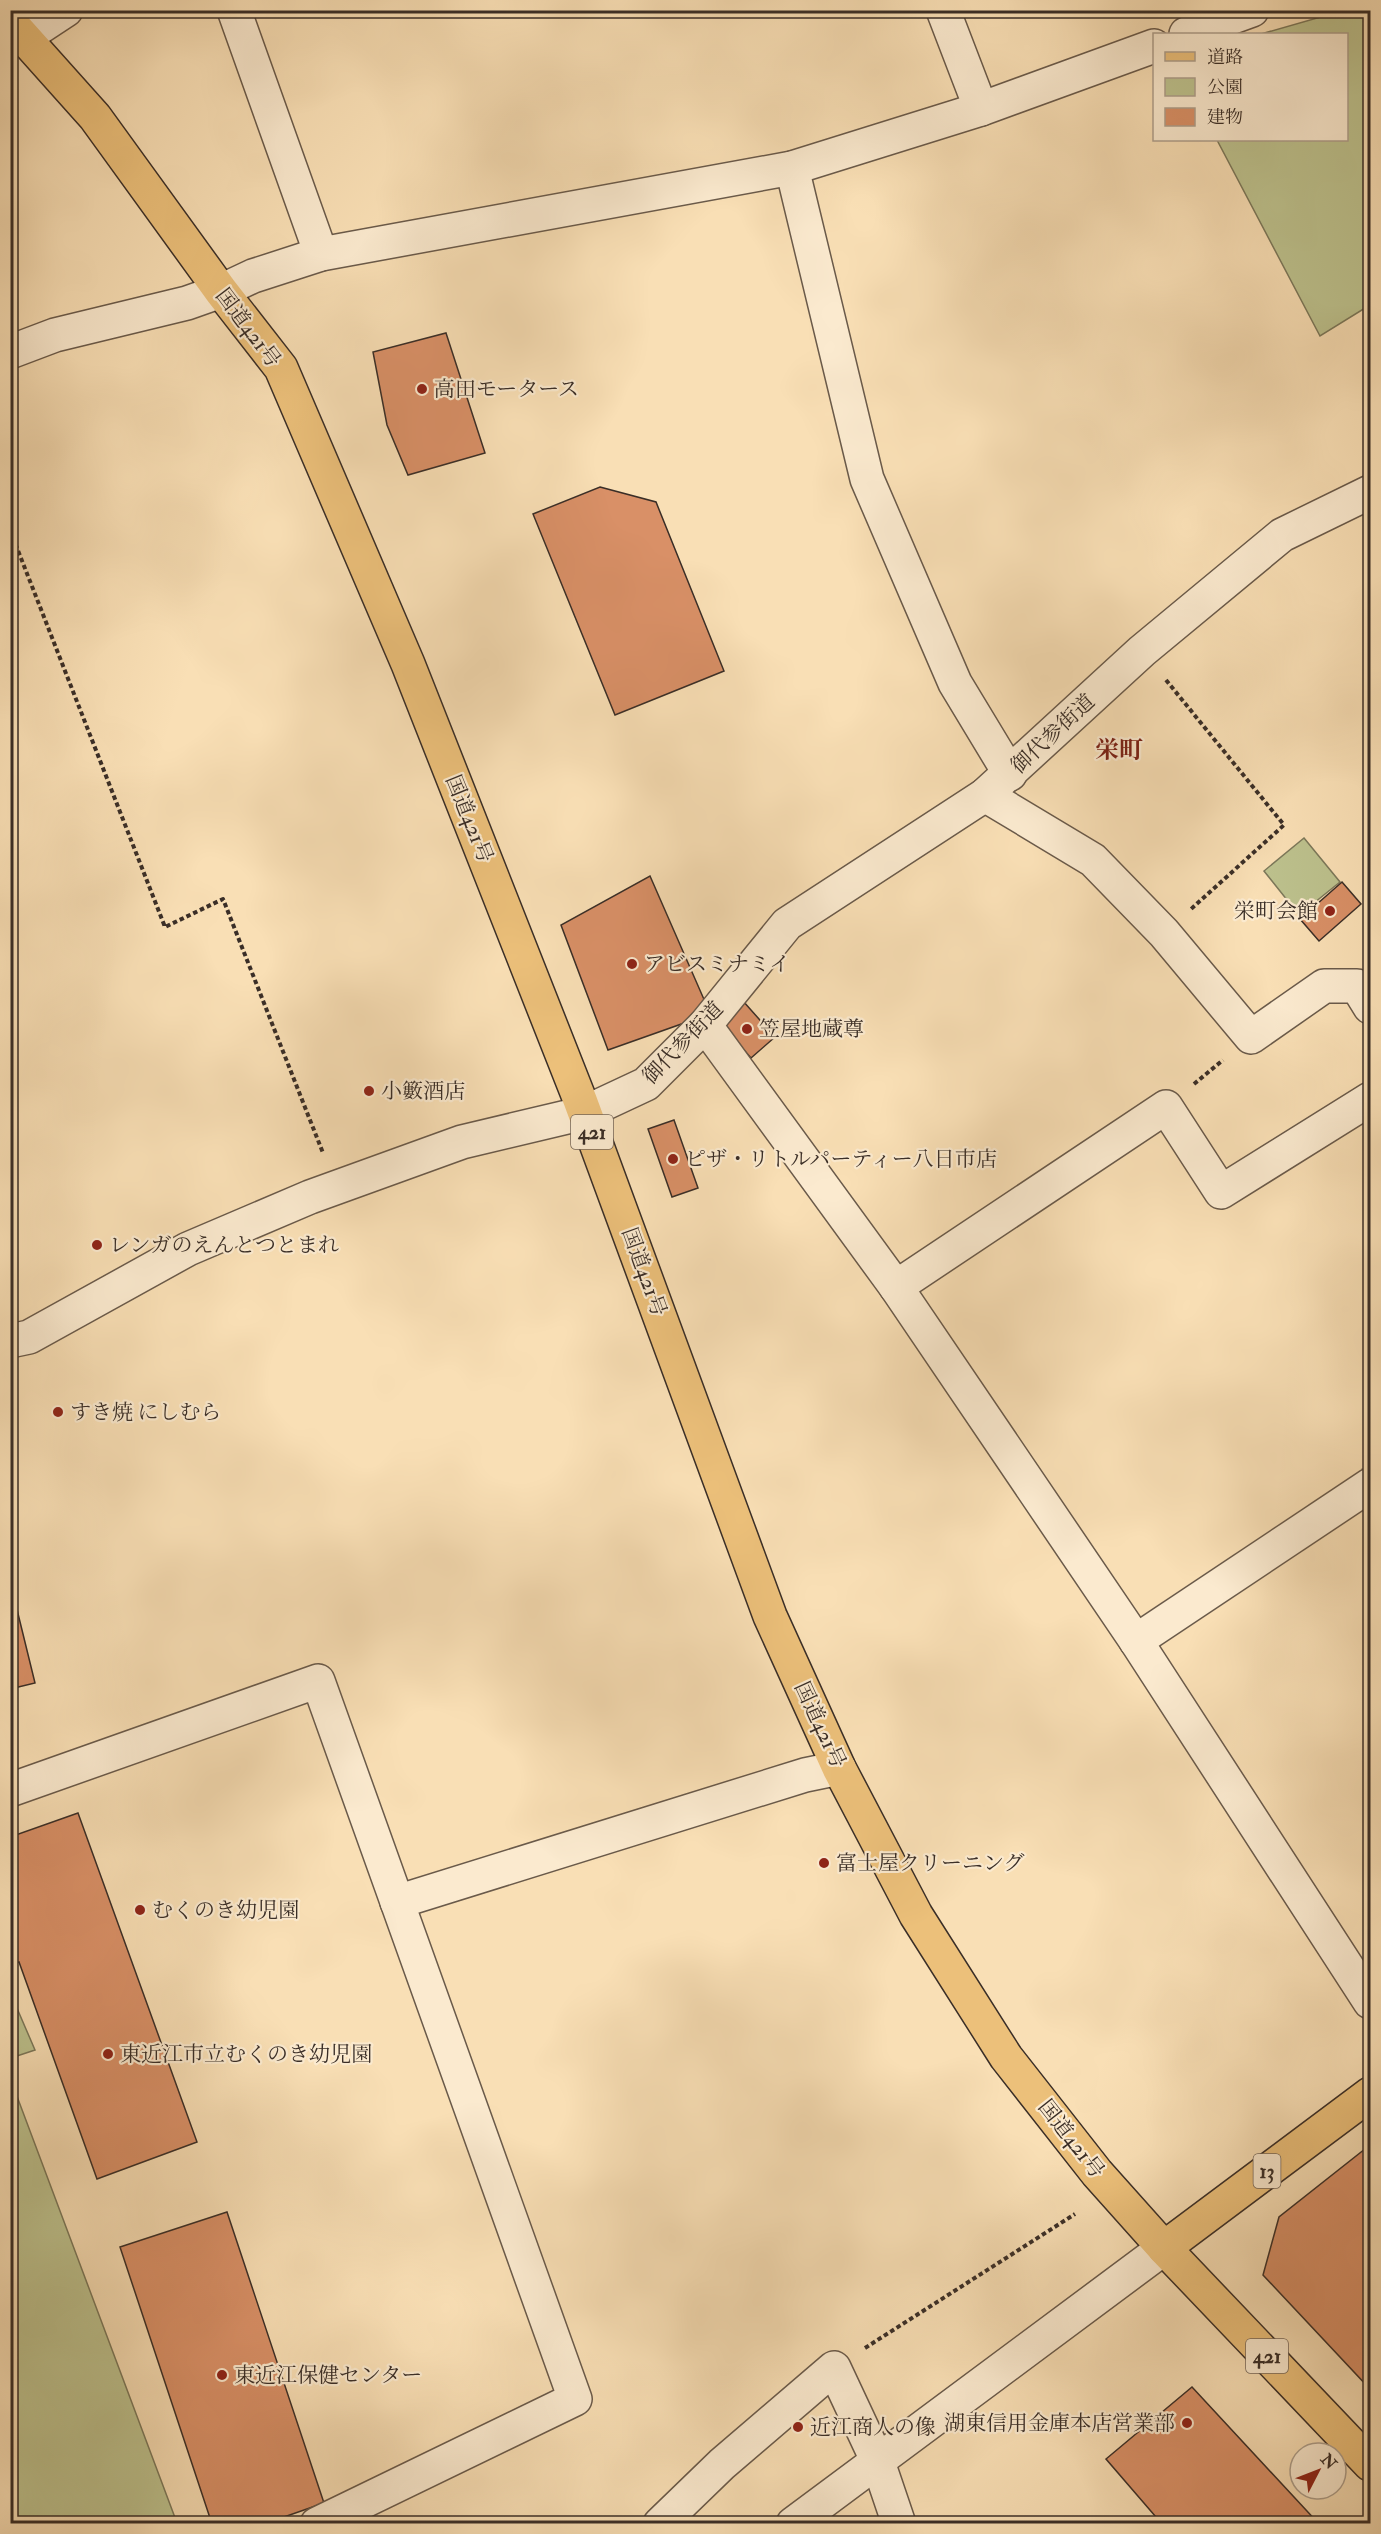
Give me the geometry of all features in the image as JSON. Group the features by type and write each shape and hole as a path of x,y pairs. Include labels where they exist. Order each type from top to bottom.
{"main road":[{"name":"国道421号","path":"18,29 95,117 220,291 281,368 408,664 584,1113 770,1616 839,1768 916,1915 1006,2056 1097,2173 1164,2248 1371,2464"},
{"name":"13","path":"1164,2248 1371,2094"}],"street":[{"path":"18,29 66,10"},
{"path":"234,10 321,254"},
{"path":"943,10 981,109"},
{"path":"1189,33 1252,10"},
{"path":"10,351 55,335 187,303 253,276 321,254 792,168 981,109 1153,47"},
{"path":"792,168 867,479 955,683 1010,774"},
{"name":"御代参街道","path":"10,1341 29,1337 188,1249 337,1187 462,1142 584,1113 646,1084 705,1025 787,924 985,795 1142,651 1282,535 1371,492"},
{"path":"985,795 1093,860 1164,933 1251,1037 1324,986 1357,986 1371,1007"},
{"path":"705,1025 896,1287 1136,1641 1360,1964 1371,2002"},
{"path":"896,1287 1166,1107 1221,1192 1371,1099"},
{"path":"1136,1641 1371,1485"},
{"path":"10,1790 318,1681 575,2399 317,2523"},
{"path":"397,1902 804,1775 839,1768"},
{"path":"793,2523 1164,2248"},
{"path":"660,2523 722,2464 834,2368 878,2462 899,2523"}],"path":[{"path":"10,530 165,927 223,899 337,1187"},
{"path":"1142,651 1284,825 1164,933"},
{"path":"1166,1107 1251,1037"},
{"path":"834,2368 1075,2214"}],"green space":[{"path":"1345,10 1370,11 1370,305 1320,336 1218,141 1348,141 1348,33 1264,33"},
{"path":"1304,838 1340,882 1299,915 1264,871"},
{"path":"10,1992 35,2050 11,2058 10,2058"},
{"path":"15,2091 177,2523 11,2523 10,2093"}],"building":[{"name":"高田モータース","path":"446,333 485,453 408,475 387,425 373,352"},
{"path":"600,487 656,502 724,671 615,715 533,514"},
{"name":"アビスミナミイ","path":"650,876 706,1004 687,1022 608,1050 561,925"},
{"name":"栄町会館","path":"1342,882 1361,904 1319,941 1300,919"},
{"name":"笠屋地蔵尊","path":"743,1001 775,1037 751,1058 719,1022"},
{"name":"ピザ・リトルパーティー八日市店","path":"674,1120 698,1188 672,1197 648,1129"},
{"path":"10,1581 35,1683 10,1689"},
{"name":"東近江市立むくのき幼児園","path":"78,1813 197,2142 97,2179 19,1962 10,1965 10,1837"},
{"path":"1370,2145 1370,2389 1263,2275 1279,2217"},
{"name":"東近江保健センター","path":"227,2212 324,2503 264,2524 212,2524 120,2247"},
{"name":"湖東信用金庫本店営業部","path":"1192,2387 1288,2491 1288,2501 1298,2501 1319,2524 1162,2524 1106,2459"}],"place":[{"name":"高田モータース","path":"422,389"},
{"name":"栄町会館","path":"1330,911"},
{"name":"アビスミナミイ","path":"632,964"},
{"name":"笠屋地蔵尊","path":"747,1029"},
{"name":"小籔酒店","path":"369,1091"},
{"name":"ピザ・リトルパーティー八日市店","path":"673,1159"},
{"name":"レンガのえんとつとまれ","path":"97,1245"},
{"name":"すき焼 にしむら","path":"58,1412"},
{"name":"富士屋クリーニング","path":"824,1863"},
{"name":"むくのき幼児園","path":"140,1910"},
{"name":"東近江市立むくのき幼児園","path":"108,2054"},
{"name":"東近江保健センター","path":"222,2375"},
{"name":"湖東信用金庫本店営業部","path":"1187,2423"},
{"name":"近江商人の像","path":"798,2427"}],"district":[{"name":"栄町","path":"1119,750"}]}
